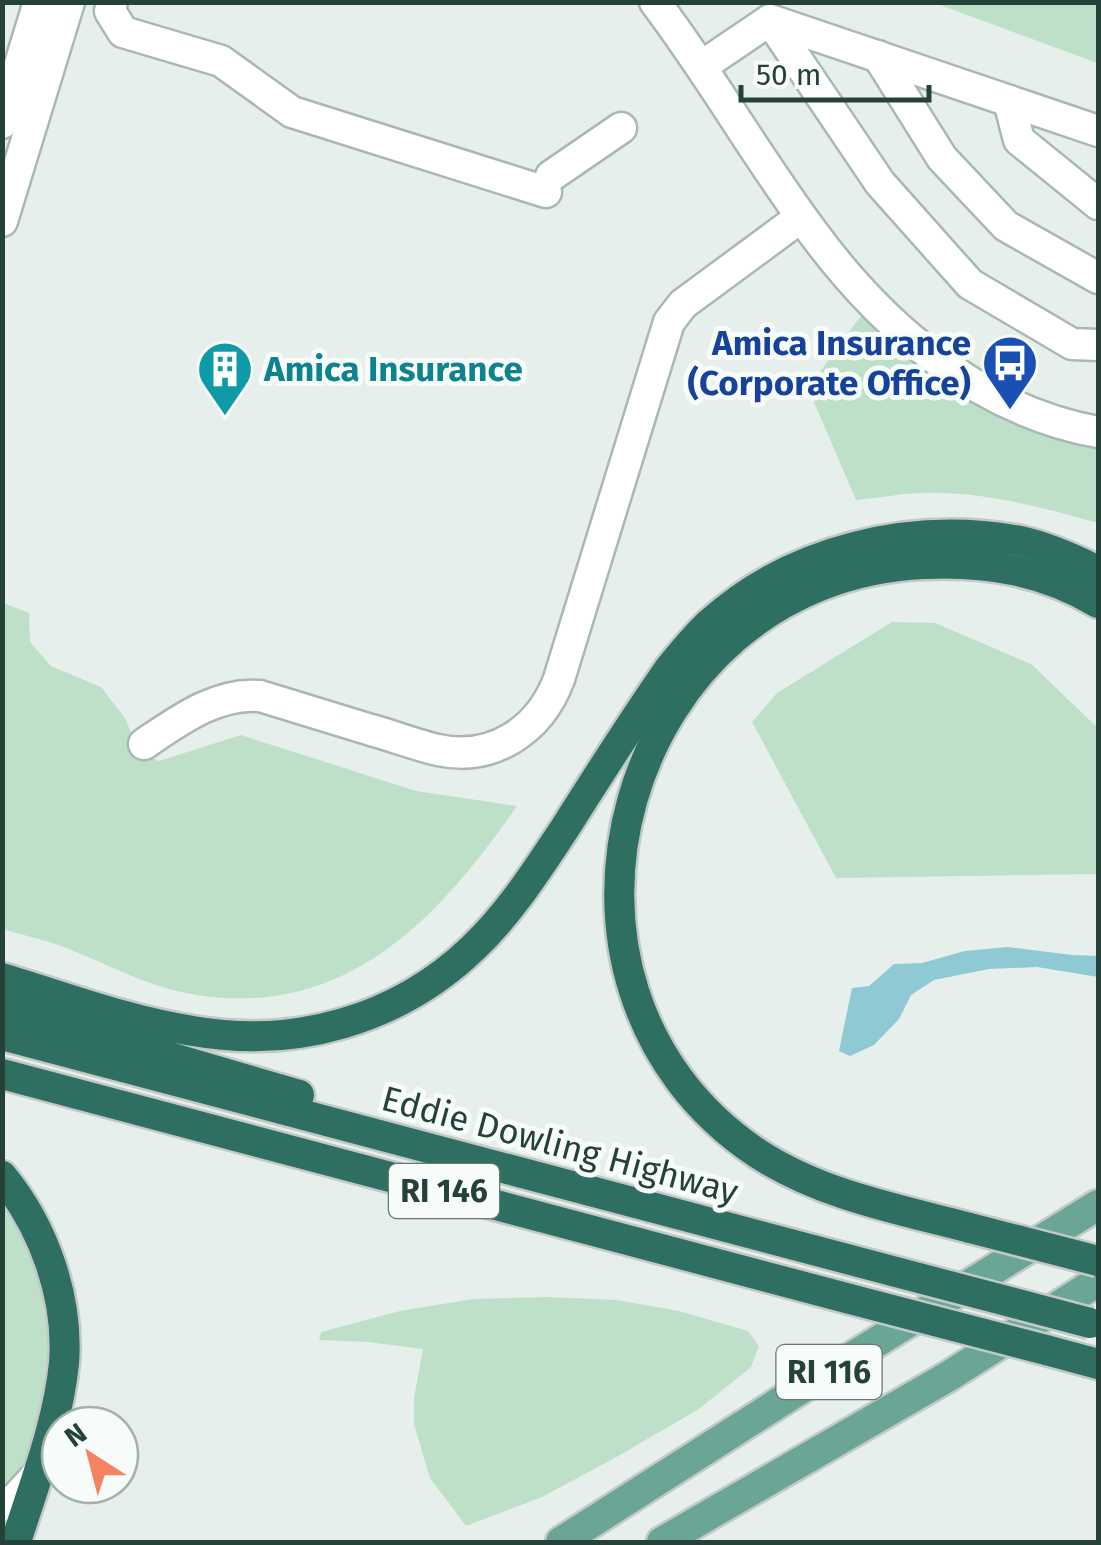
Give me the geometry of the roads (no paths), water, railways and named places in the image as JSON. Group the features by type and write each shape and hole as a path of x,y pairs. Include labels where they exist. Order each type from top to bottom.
{"highway":[{"path":"2,978 163,1026 224,1035 280,1036 362,1018 432,982 490,932 538,868 669,668 712,621 757,588 835,552 890,540 940,535 1022,542 1098,571"},
{"path":"1098,603 1062,584 1014,569 941,563 866,572 794,599 727,644 691,683 656,735 632,794 624,828 619,895 626,954 652,1034 696,1101 757,1152 804,1179 853,1197 1098,1261"},
{"path":"2,1008 291,1092 385,1127 436,1151"},
{"name":"Eddie Dowling Highway","path":"2,1035 1094,1324"},
{"name":"RI 146","path":"2,1077 1098,1364"},
{"path":"2,1176 22,1203 46,1252 64,1332 61,1383 16,1542"}],"main road":[{"name":"RI 116","path":"562,1542 1098,1205"},
{"name":"RI 116","path":"662,1542 948,1376 1098,1281"},
{"path":"696,1542 831,1444"}],"street":[{"path":"2,123 39,2"},
{"path":"3,218 69,2"},
{"path":"112,2 110,10 123,32 221,60 292,112 549,184 620,128"},
{"path":"655,2 801,217 858,287 908,335 982,390 1024,411 1098,432"},
{"path":"702,66 770,20"},
{"path":"770,20 1098,131"},
{"path":"770,20 880,183 970,284 1072,344 1098,345"},
{"path":"878,56 942,158 1006,226 1098,278"},
{"path":"1009,101 1019,140 1098,204"},
{"path":"144,744 206,707 248,695 449,752 487,749 530,727 547,706 559,679 669,322 683,304 801,217"},
{"path":"2,1506 16,1498 36,1476"}],"water":[{"path":"1008,947 1098,956 1098,977 1037,967 989,969 934,980 911,995 899,1019 874,1045 850,1056 839,1051 852,988 869,986 894,964 922,963 965,951"}],"place":[{"name":"Amica Insurance (Corporate Office)","path":"1010,412"},
{"name":"Amica Insurance","path":"225,418"}]}
